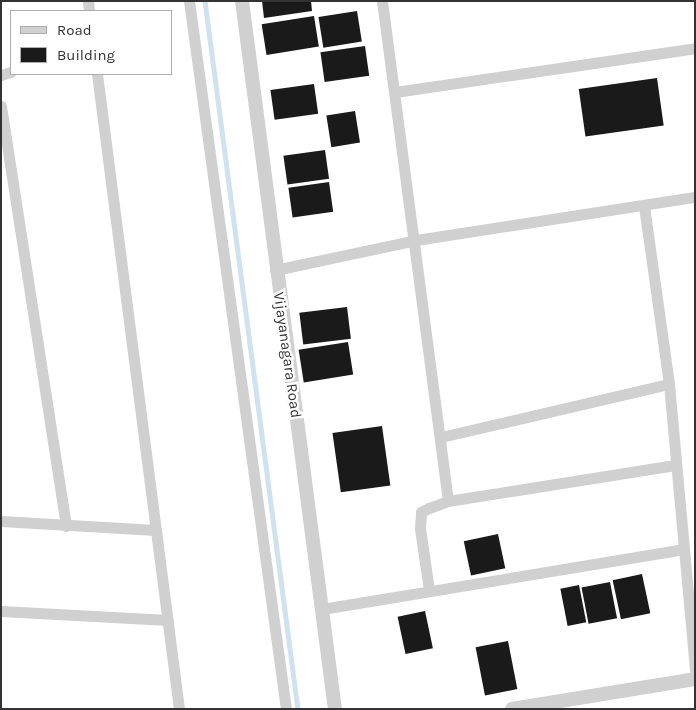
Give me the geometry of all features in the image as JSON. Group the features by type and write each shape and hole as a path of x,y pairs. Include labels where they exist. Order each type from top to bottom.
{"street":[{"path":"190,1 286,709"},
{"name":"Vijayanagara Road","path":"242,1 275,270 335,709"},
{"path":"382,1 416,240 448,501"},
{"path":"395,92 695,48"},
{"path":"97,75 179,709"},
{"path":"1,106 66,526"},
{"path":"275,270 416,240 695,197"},
{"path":"644,206 669,384 695,670"},
{"path":"441,437 669,384"},
{"path":"429,590 421,512 448,501 675,465"},
{"path":"1,521 156,530"},
{"path":"322,609 683,549"},
{"path":"1,611 168,620"},
{"path":"512,709 536,707 695,679"}],"building":[{"path":"262,1 311,1 312,11 264,18"},
{"path":"357,11 362,42 323,48 318,17"},
{"path":"314,16 319,47 267,55 262,24"},
{"path":"365,46 369,76 325,82 320,52"},
{"path":"657,78 664,126 585,137 579,89"},
{"path":"314,84 318,114 275,120 270,90"},
{"path":"355,111 360,143 331,147 326,116"},
{"path":"325,150 329,179 287,185 283,156"},
{"path":"329,182 333,212 293,217 288,188"},
{"path":"347,307 351,339 303,345 299,313"},
{"path":"348,342 353,375 304,382 299,350"},
{"path":"382,426 390,485 341,492 332,433"},
{"path":"498,534 505,568 471,576 464,541"},
{"path":"642,574 650,613 621,619 613,580"},
{"path":"610,582 617,618 589,624 582,588"},
{"path":"579,585 586,622 568,626 560,589"},
{"path":"425,611 433,648 406,654 398,617"},
{"path":"508,641 517,689 485,695 476,647"}],"waterway":[{"path":"205,1 298,709"}]}
